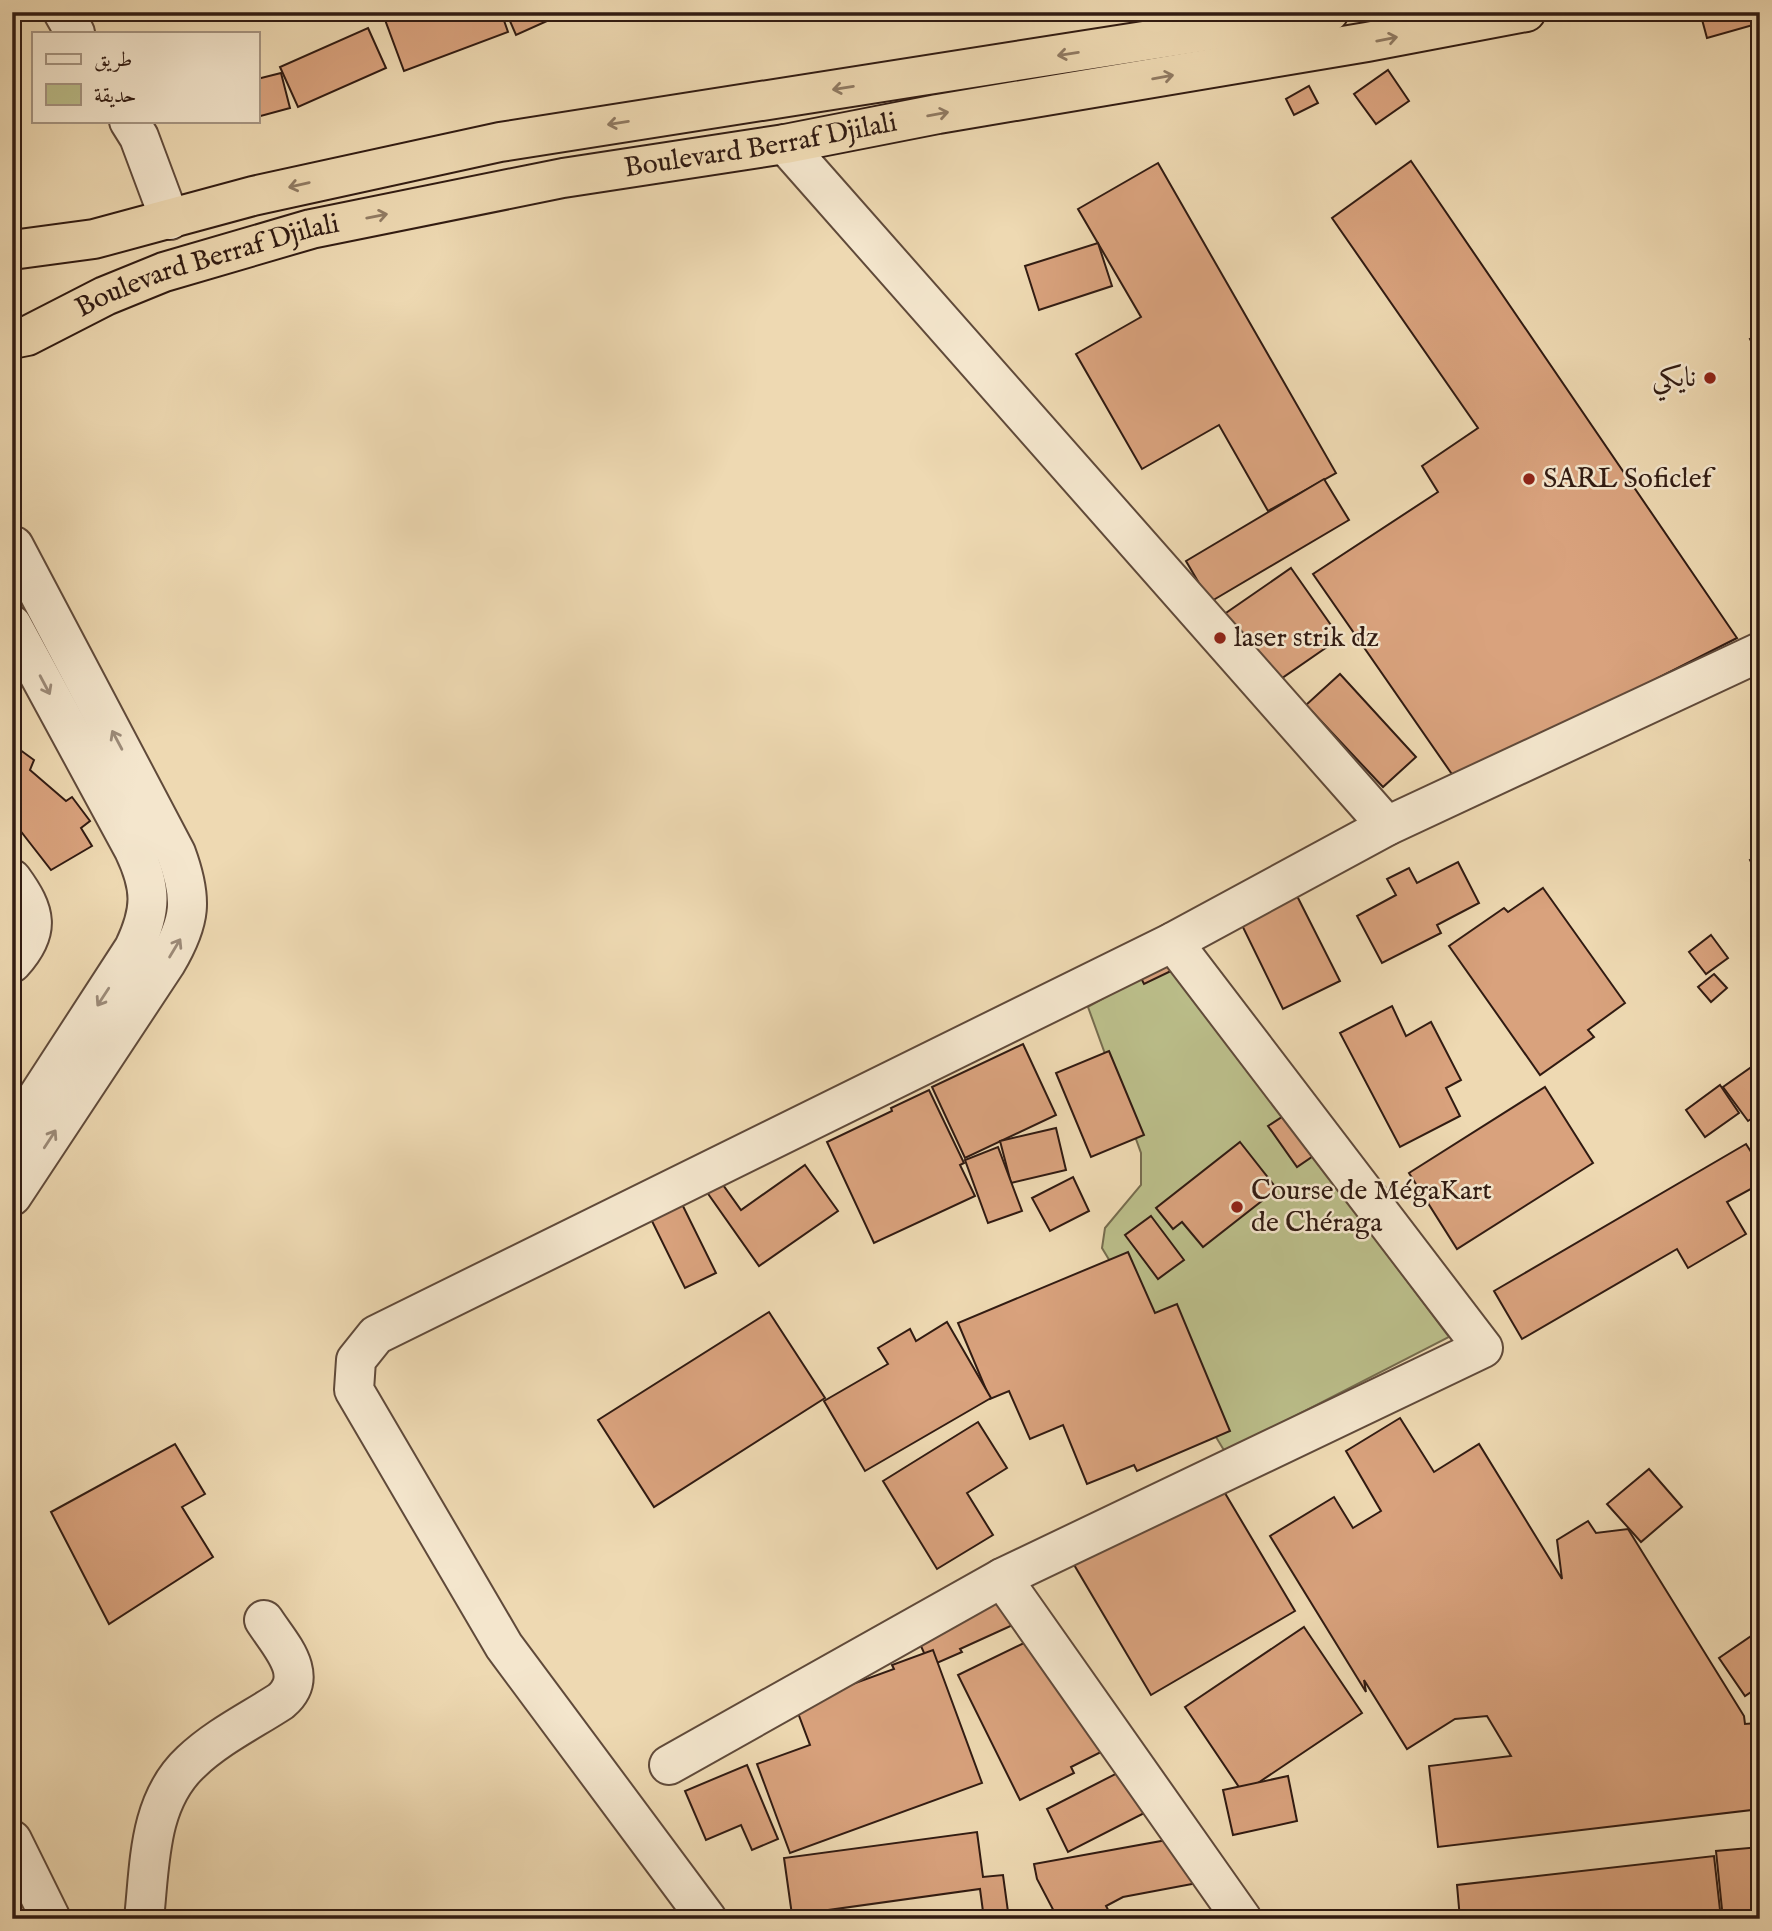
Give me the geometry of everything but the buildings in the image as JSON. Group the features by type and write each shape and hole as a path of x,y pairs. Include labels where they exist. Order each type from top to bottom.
{"highway":[{"name":"Boulevard Berraf Djilali","path":"12,250 94,239 266,193 500,142 1329,12"},
{"name":"Boulevard Berraf Djilali","path":"12,339 27,336 105,296 164,272 311,229 563,178 785,144 938,114 1367,43 1526,12"}],"street":[{"path":"62,12 74,32"},
{"path":"130,122 139,137 170,220"},
{"path":"785,144 1387,826"},
{"path":"12,1196 166,963 181,938 188,910 187,880 177,853 14,546"},
{"path":"12,625 134,850 145,873 149,899 145,925 134,948 12,1136"},
{"path":"707,1919 504,1646 354,1390 356,1360 376,1335 1173,942 1387,826 1760,652"},
{"path":"12,879 27,899 32,915 32,933 26,948 12,963"},
{"path":"669,1765 1002,1578 1483,1348 1173,942"},
{"path":"1002,1578 1242,1919"},
{"path":"144,1919 153,1835 160,1808 173,1783 191,1761 281,1701 289,1694 294,1684 295,1673 291,1663 264,1620"},
{"path":"12,1840 51,1919"}],"green space":[{"name":"Course de MégaKart de Chéraga","path":"1168,962 1449,1337 1225,1452 1102,1248 1105,1228 1141,1185 1141,1153 1088,1007"}],"place":[{"name":"نايكي","path":"1710,378"},
{"name":"SARL Soficlef","path":"1529,479"},
{"name":"laser strik dz","path":"1220,638"},
{"name":"Course de MégaKart de Chéraga","path":"1237,1207"}]}
